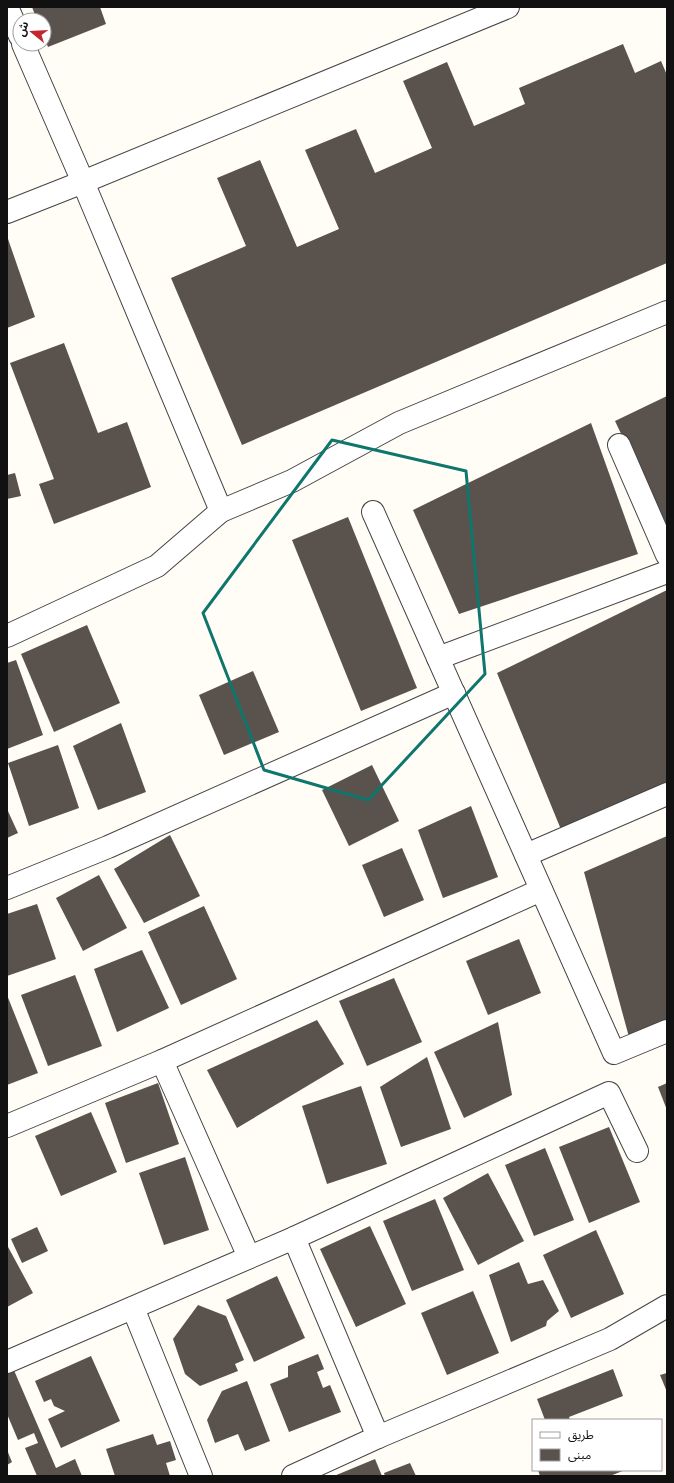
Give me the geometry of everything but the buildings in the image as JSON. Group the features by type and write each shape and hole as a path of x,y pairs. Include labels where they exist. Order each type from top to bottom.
{"street":[{"path":"7,7 12,18"},
{"path":"7,212 508,7"},
{"path":"26,52 222,511"},
{"path":"7,636 157,566 222,511 292,481 399,423 667,312"},
{"path":"619,445 667,555"},
{"path":"373,512 614,1053 667,1031"},
{"path":"438,658 667,572"},
{"path":"7,888 108,847 454,693"},
{"path":"526,855 667,794"},
{"path":"7,1126 162,1061 541,890"},
{"path":"162,1061 249,1257"},
{"path":"7,1362 294,1238 609,1093 637,1151"},
{"path":"294,1238 378,1437"},
{"path":"293,1476 378,1437 610,1339 667,1306"},
{"path":"133,1308 201,1476"}],"highlighted area":[{"path":"332,440 466,471 485,674 368,800 264,770 203,613"}]}
